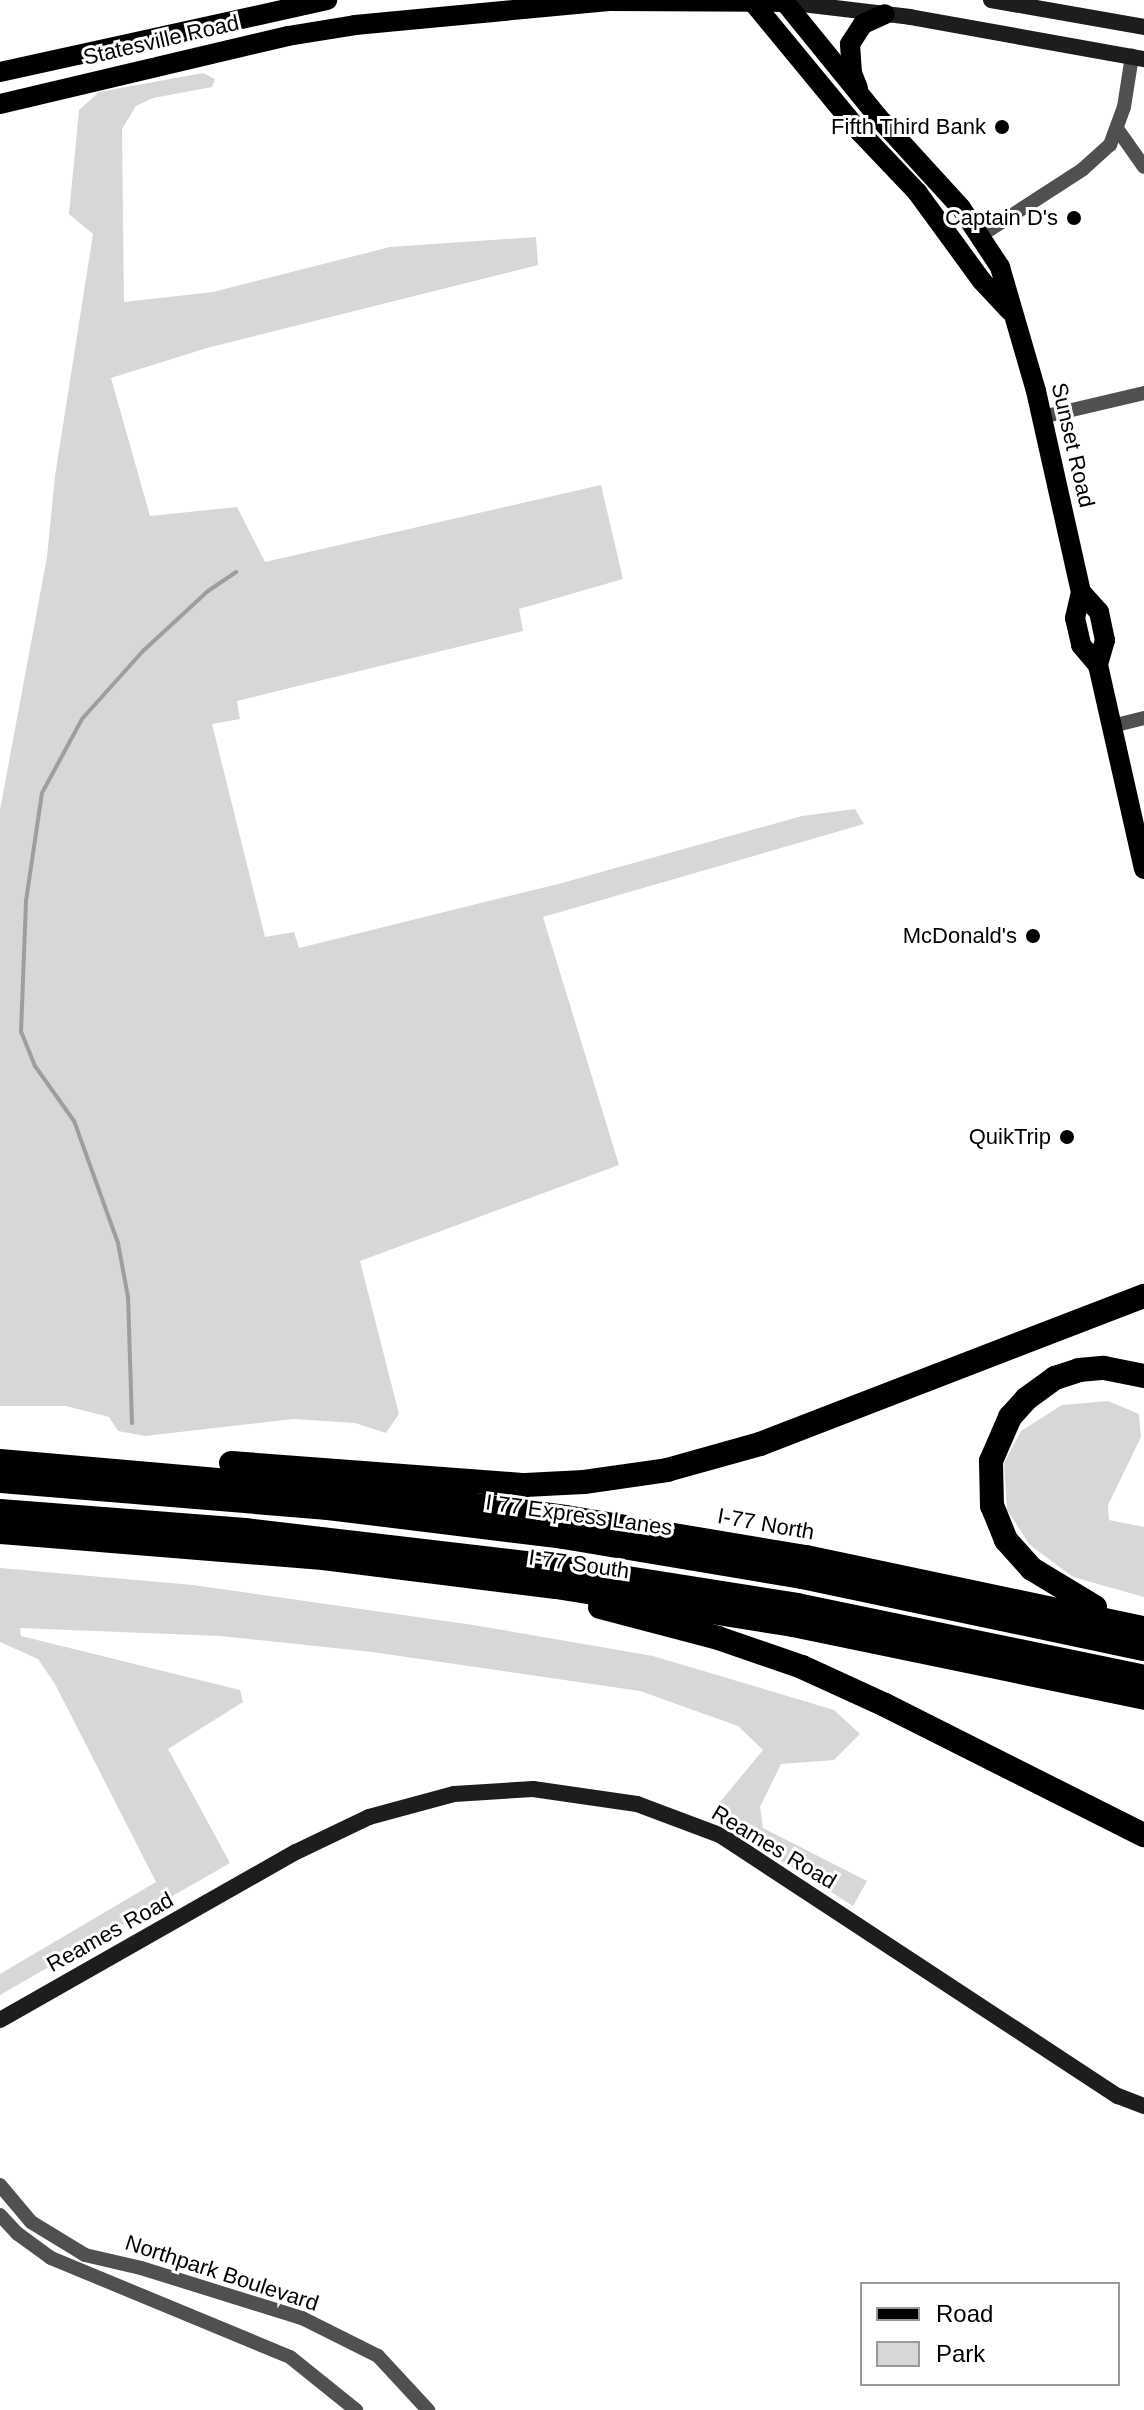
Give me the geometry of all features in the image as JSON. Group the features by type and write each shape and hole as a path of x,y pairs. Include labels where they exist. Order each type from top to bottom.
{"highway":[{"path":"185,1475 215,1462 525,1485 584,1482 667,1470 760,1444 1144,1296"},
{"path":"1135,1626 1054,1585 1013,1550 995,1518 990,1471 998,1439 1010,1417 1044,1385 1066,1374 1091,1368 1118,1369 1144,1376"},
{"name":"I-77 North","path":"0,1461 414,1497 643,1529 873,1570 1135,1626"},
{"name":"I 77 Express Lanes","path":"0,1481 328,1508 563,1537 802,1577 1144,1649"},
{"path":"0,1511 245,1530 558,1567 810,1608 1144,1677"},
{"name":"I-77 South","path":"0,1532 244,1550 486,1577 793,1625 1144,1698"},
{"path":"486,1577 718,1638 802,1667 885,1705 1144,1835"}],"main road":[{"name":"Statesville Road","path":"0,72 327,0"},
{"name":"Sunset Road","path":"751,0 860,132 926,202 982,281 1010,311"},
{"path":"991,0 1144,27"},
{"name":"Statesville Road","path":"0,104 288,36 355,25 609,1 784,1 885,14 1138,58"},
{"name":"Sunset Road","path":"784,1 863,99 934,176 1000,267 1042,417 1081,592 1099,612 1105,640 1098,665 1144,869"},
{"path":"283,9 288,36"},
{"path":"863,99 852,73 850,44 863,24 885,14"},
{"name":"Reames Road","path":"0,2020 296,1852 369,1817 454,1794 533,1789 637,1804 720,1835 1118,2096 1144,2106"}],"street":[{"path":"980,236 1083,169 1110,145 1118,130 1138,58"},
{"path":"1118,130 1144,167"},
{"path":"1042,417 1144,393"},
{"path":"1112,726 1144,718"},
{"name":"Northpark Boulevard","path":"0,2185 31,2222 85,2255 141,2268 302,2318 378,2356 428,2410"},
{"name":"Northpark Boulevard","path":"0,2215 18,2234 51,2258 290,2357 356,2410"}],"green space":[{"path":"203,73 215,79 212,87 153,98 136,106 122,129 124,302 213,292 390,247 536,237 538,265 207,348 111,378 150,516 237,507 265,562 601,485 623,579 519,609 523,631 237,701 240,719 212,724 265,937 294,932 299,948 562,883 802,816 855,809 864,824 543,917 619,1165 360,1261 399,1414 386,1433 355,1423 294,1419 145,1436 118,1431 109,1417 66,1406 0,1406 0,810 47,557 55,476 93,234 69,214 79,110 99,92"},
{"path":"1108,1401 1139,1414 1141,1437 1108,1505 1109,1520 1144,1527 1144,1597 1073,1577 1030,1545 1007,1510 1004,1463 1021,1431 1062,1405"},
{"path":"0,1568 193,1585 473,1625 653,1656 834,1710 860,1734 834,1760 781,1764 760,1807 763,1828 867,1881 853,1906 723,1824 715,1808 763,1750 738,1726 640,1691 372,1652 220,1636 20,1628 21,1636 240,1690 243,1702 168,1749 230,1863 0,1995 0,1974 156,1882 55,1684 38,1659 0,1642"}],"waterway":[{"path":"132,1423 128,1297 118,1243 74,1121 35,1066 21,1032 26,901 42,793 82,719 143,651 208,591 236,572"}],"place":[{"name":"Fifth Third Bank","path":"1002,127"},
{"name":"Captain D's","path":"1074,218"},
{"name":"McDonald's","path":"1033,936"},
{"name":"QuikTrip","path":"1067,1137"}]}
